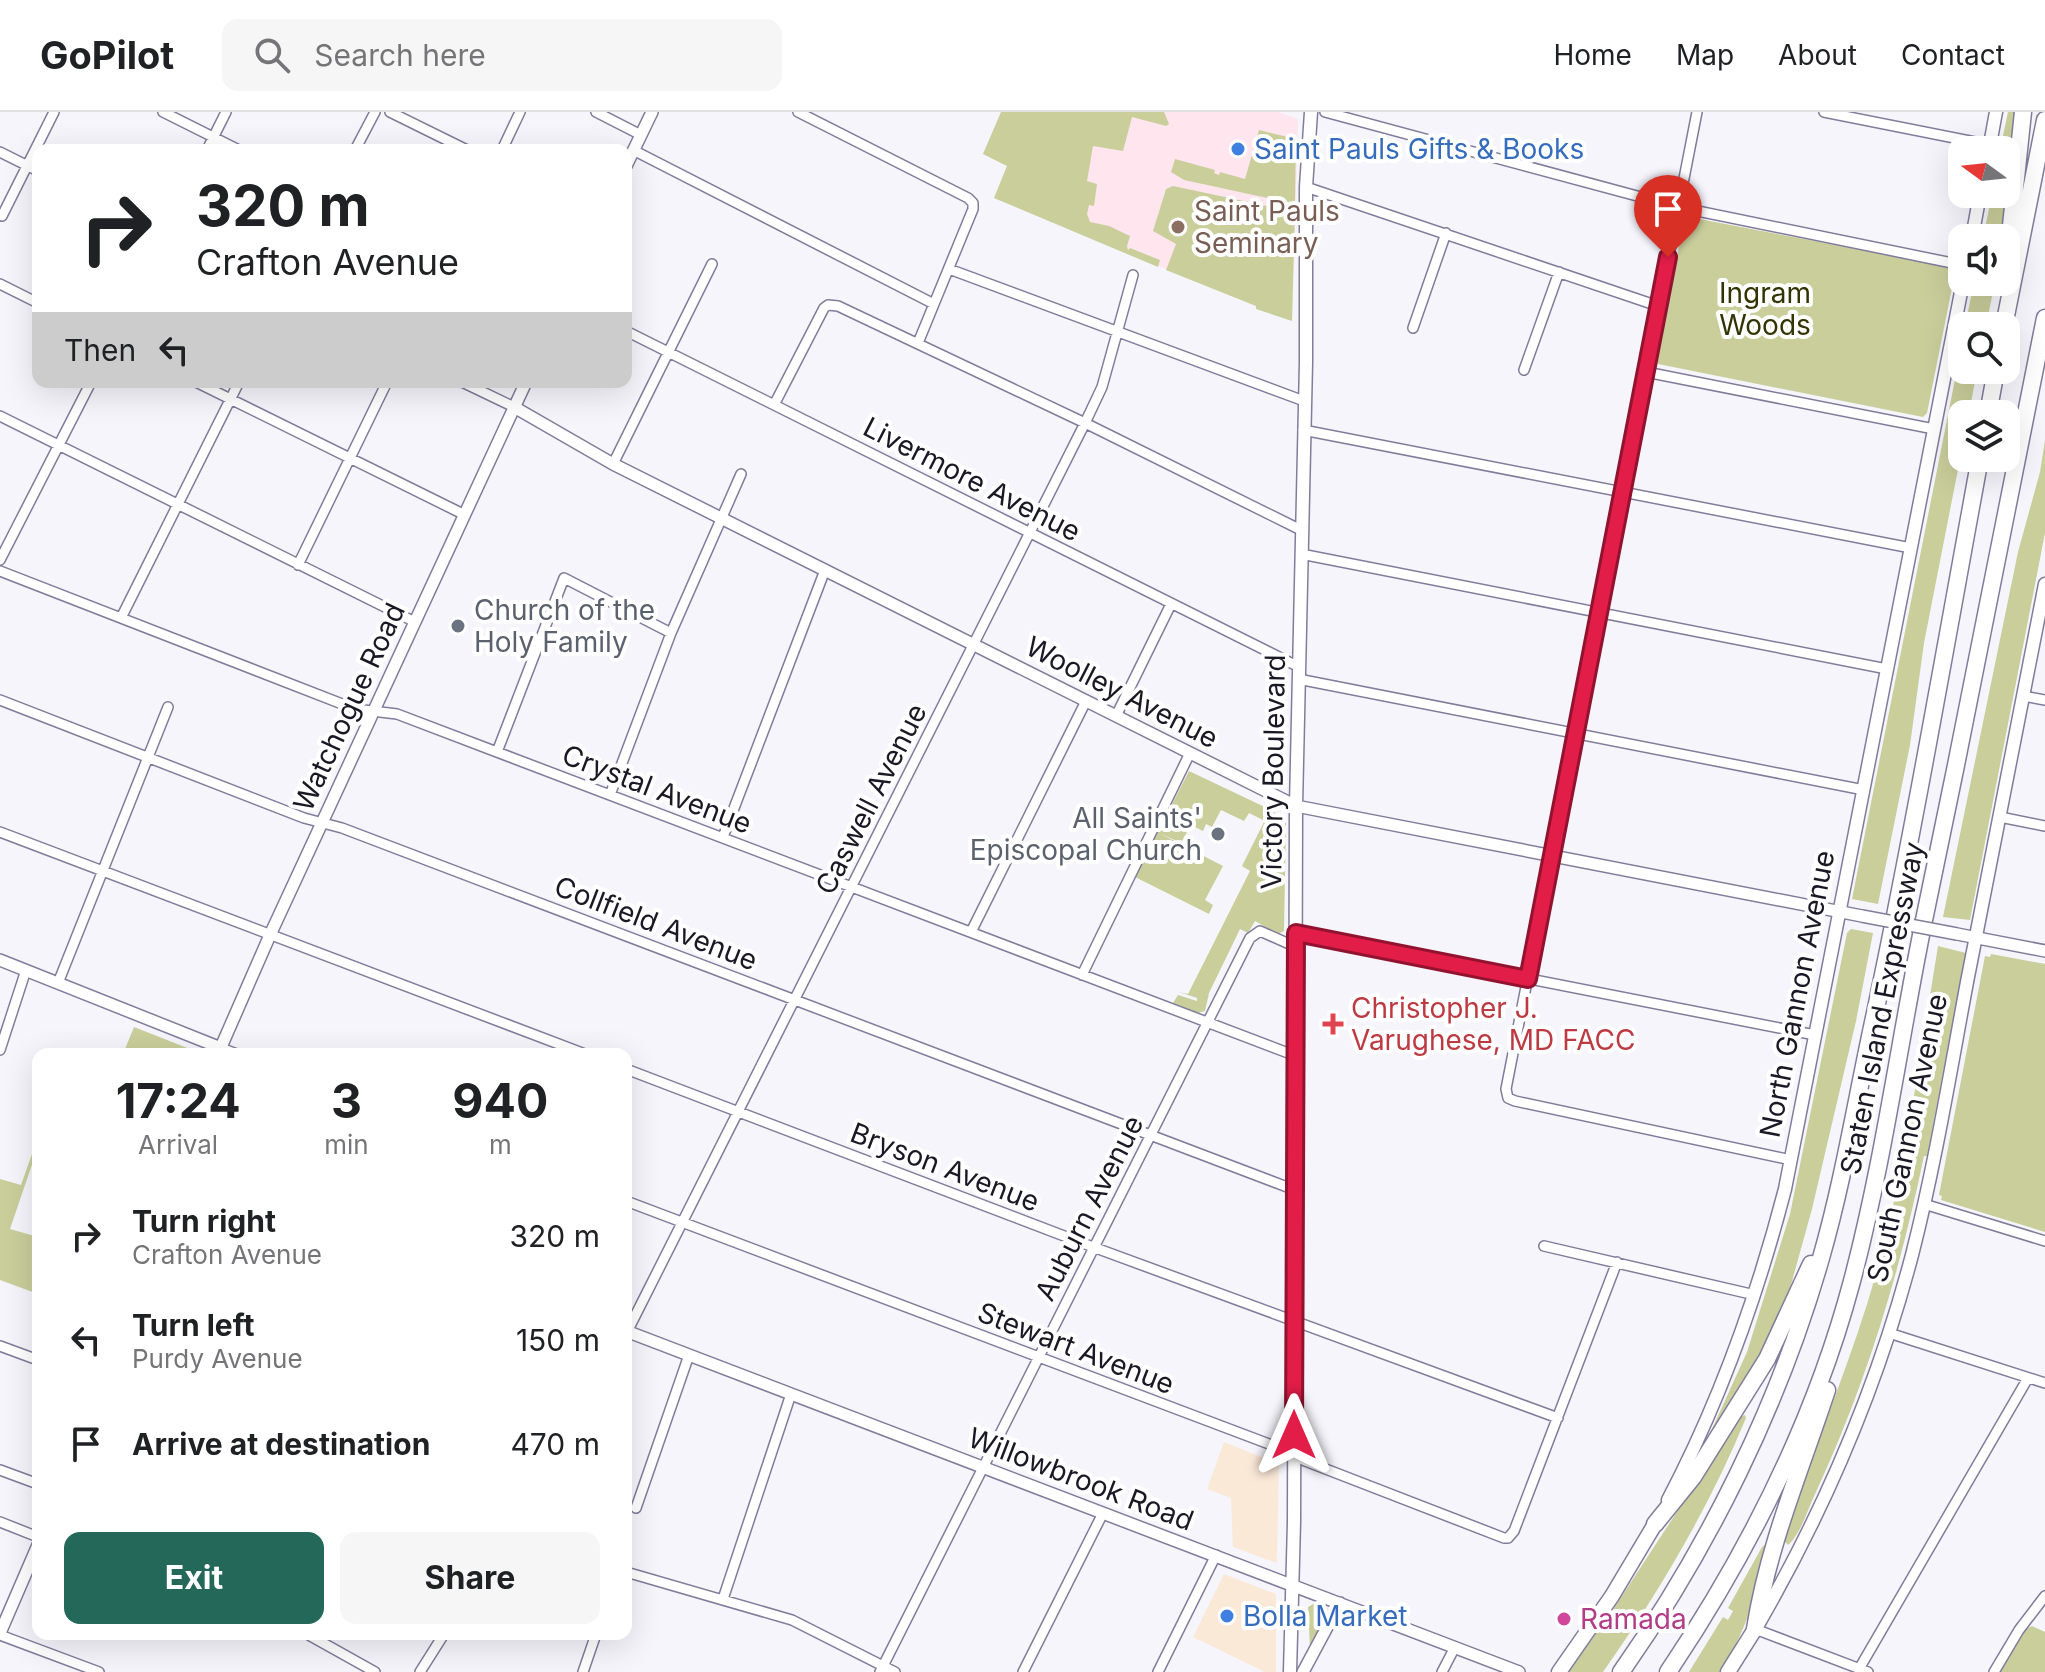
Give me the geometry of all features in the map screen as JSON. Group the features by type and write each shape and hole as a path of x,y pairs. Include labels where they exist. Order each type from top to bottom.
{"highway":[{"path":"2011,224 2023,112"},
{"path":"2020,242 2045,120"},
{"name":"Staten Island Expressway","path":"1668,1672 1721,1588 1761,1515 1796,1440 1832,1349 1852,1282 1872,1197 1903,1026 2045,318"},
{"path":"2028,404 2045,355"},
{"name":"Staten Island Expressway","path":"1621,1672 1683,1576 1748,1451 1795,1339 1830,1223 1903,879 1977,472"},
{"path":"1655,1524 1693,1477 1767,1359 1830,1223"},
{"path":"1755,1629 1761,1591 1827,1390 1832,1349"}],"main road":[{"name":"Victory Boulevard","path":"1290,1672 1295,1321 1296,806 1306,187 1311,112"},
{"path":"1991,136 1996,112"},
{"name":"North Gannon Avenue","path":"1559,1672 1604,1608 1655,1524 1706,1422 1755,1295 1791,1160 1960,296"},
{"name":"South Gannon Avenue","path":"1728,1672 1798,1551 1835,1475 1889,1333 1924,1204 2045,584"}],"street":[{"path":"38,144 54,112"},
{"path":"163,112 227,144"},
{"path":"210,144 226,112"},
{"path":"358,144 375,112"},
{"path":"390,112 455,144"},
{"path":"505,144 520,112"},
{"path":"596,112 641,135"},
{"path":"652,112 633,150 934,304"},
{"path":"798,112 973,203 918,343"},
{"path":"1325,112 1678,207 1948,262"},
{"path":"1697,112 1506,1089 1508,1098 1791,1160"},
{"path":"1824,112 1948,139"},
{"path":"0,152 32,168"},
{"path":"2,216 32,155"},
{"path":"1306,187 1658,306"},
{"path":"1413,328 1446,233"},
{"path":"613,464 712,264"},
{"path":"949,269 1304,401"},
{"path":"1524,370 1559,272"},
{"name":"Caswell Avenue","path":"632,1322 1085,423 1102,387 1133,275"},
{"path":"0,284 32,300"},
{"path":"774,405 824,308 828,305 838,306 1301,530"},
{"name":"Livermore Avenue","path":"632,334 1171,604 1298,673 1576,733 1864,790"},
{"path":"1646,372 1934,429"},
{"path":"0,560 88,388"},
{"path":"208,388 463,514"},
{"path":"121,618 236,388"},
{"path":"298,565 384,388"},
{"name":"Woolley Avenue","path":"474,388 613,464 1296,806 2045,951"},
{"name":"Watchogue Road","path":"221,1048 270,935 523,388"},
{"path":"0,416 415,622"},
{"path":"1303,430 1911,548"},
{"path":"610,795 671,633 741,474"},
{"path":"1301,554 1887,669"},
{"path":"723,837 825,570"},
{"name":"Crystal Avenue","path":"0,571 355,709 397,714 1296,1056"},
{"path":"497,752 564,578 671,633"},
{"path":"1116,716 1171,604"},
{"path":"2023,696 2045,700"},
{"name":"Collfield Avenue","path":"0,700 304,818 342,828 1295,1190"},
{"path":"971,932 1086,701"},
{"path":"58,983 168,707"},
{"path":"1082,975 1190,753"},
{"path":"2000,817 2045,826"},
{"path":"0,832 569,1048"},
{"name":"Auburn Avenue","path":"882,1669 1250,938 1260,931 1296,940"},
{"path":"1296,940 1528,979 1815,1035"},
{"path":"0,960 213,1048"},
{"path":"0,1050 26,970"},
{"name":"Bryson Avenue","path":"632,1071 1093,1247 1558,1418"},
{"name":"Stewart Avenue","path":"632,1203 1269,1444 1499,1537 1508,1538 1514,1531 1558,1418"},
{"path":"1924,1204 2045,1241"},
{"path":"1544,1246 1755,1295"},
{"path":"1558,1418 1617,1262"},
{"path":"1889,1333 2045,1383"},
{"name":"Willowbrook Road","path":"632,1334 1519,1672"},
{"path":"0,1346 32,1358"},
{"path":"636,1508 689,1355"},
{"path":"1755,1629 1863,1670 2028,1378"},
{"path":"723,1599 791,1394"},
{"path":"0,1470 32,1482"},
{"path":"1023,1672 1103,1513"},
{"path":"0,1522 32,1535"},
{"path":"1158,1672 1216,1555"},
{"path":"32,1559 0,1634 99,1672"},
{"path":"632,1574 792,1620 882,1669 895,1672"},
{"path":"1994,1672 2019,1630 2045,1596"},
{"path":"1303,1672 1340,1603"},
{"path":"318,1640 375,1672"},
{"path":"420,1672 440,1640"},
{"path":"583,1672 594,1640"},
{"path":"1442,1672 1455,1647"}],"shaded area":[{"name":"Saint Pauls Seminary","path":"1001,112 1278,112 1298,119 1292,321 994,198 1007,166 983,154"},
{"path":"1224,1442 1279,1464 1277,1563 1233,1547 1231,1498 1207,1489"},
{"path":"1224,1574 1276,1594 1276,1672 1265,1672 1193,1637"}],"green space":[{"path":"1001,112 1164,112 1169,124 1166,126 1132,117 1123,151 1093,146 1087,181 1097,184 1094,206 1089,205 1087,214 1090,222 1109,226 1130,236 1128,250 1130,248 1160,260 1158,267 994,198 1007,166 983,154"},
{"path":"2008,112 2017,112 2014,136 2003,136"},
{"path":"1259,130 1296,139 1295,204 1184,180 1171,172 1175,159 1215,170 1214,173 1219,175 1220,172 1245,179"},
{"path":"1173,186 1295,212 1292,321 1166,270 1176,244 1153,231 1166,189"},
{"path":"1989,208 2006,208 2005,224 1986,224"},
{"name":"Ingram Woods","path":"1689,217 1948,268 1950,296 1927,413 1923,417 1658,364 1684,222"},
{"path":"1971,296 1992,296 1989,312 1968,312"},
{"path":"1954,384 1974,384 1972,400 1951,400"},
{"path":"1948,415 1948,472 1957,472 1924,643 1910,745 1878,904 1852,899"},
{"path":"2045,440 2045,533 1970,920 1943,917 2018,552 2040,472"},
{"path":"1189,771 1269,809 1263,820 1249,813 1244,821 1221,810 1212,827 1206,824 1203,831 1191,825 1181,843 1159,833 1223,866 1205,900 1213,905 1209,914 1135,877"},
{"path":"1270,810 1286,819 1284,931 1278,934 1255,921 1248,933 1240,929 1209,993 1205,1011 1198,1013 1173,1003 1178,995 1197,1001 1197,998 1179,992 1188,994 1250,871 1242,866"},
{"path":"1851,929 1873,933 1856,1021 1812,1209 1789,1292 1778,1325 1761,1359 1703,1449 1747,1352 1790,1214 1847,933"},
{"path":"1938,946 1966,953 1927,1156 1924,1156 1904,1242 1866,1369 1804,1520 1788,1545 1784,1541 1862,1319 1882,1252 1907,1138"},
{"path":"1991,954 2045,964 2045,1232 1941,1200 1942,1196 1939,1195 1985,956 1990,957"},
{"path":"134,1027 187,1048 125,1048"},
{"path":"32,1154 32,1165 10,1229 32,1235 32,1292 0,1280 0,1179 21,1185"},
{"path":"1745,1415 1732,1451 1699,1517 1624,1642 1603,1672 1569,1672 1739,1417"},
{"path":"1767,1543 1750,1610 1720,1672 1689,1672 1723,1617 1728,1620 1733,1611 1728,1608"},
{"path":"1315,1603 1327,1607 1329,1613 1310,1648 1308,1607"},
{"path":"2032,1626 2045,1632 2045,1672 1998,1672 2024,1630"}],"place":[{"name":"Saint Pauls Gifts & Books","path":"1238,149"},
{"name":"Saint Pauls Seminary","path":"1178,227"},
{"name":"Church of the Holy Family","path":"458,626"},
{"name":"All Saints' Episcopal Church","path":"1218,834"},
{"name":"Christopher J. Varughese, MD FACC","path":"1333,1024"},
{"name":"Bolla Market","path":"1227,1616"},
{"name":"Ramada","path":"1564,1619"}],"route":[{"path":"1294,1435 1296,933 1528,979 1668,257"}]}
